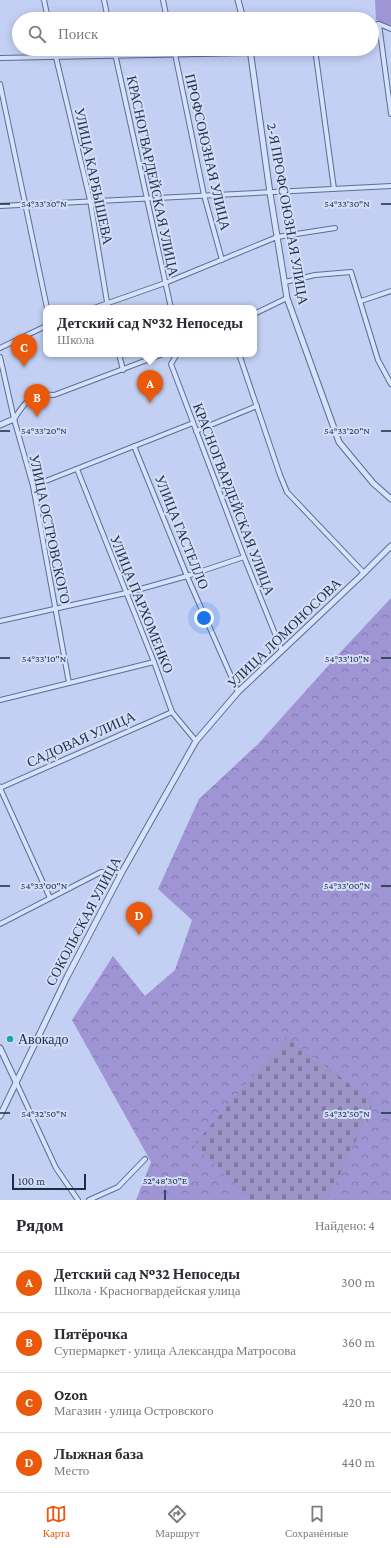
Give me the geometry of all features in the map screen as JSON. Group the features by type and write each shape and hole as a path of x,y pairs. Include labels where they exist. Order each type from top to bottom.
{"street":[{"path":"44,0 47,12"},
{"path":"104,0 107,12"},
{"path":"163,0 166,12"},
{"path":"238,0 241,12"},
{"path":"379,24 391,30"},
{"path":"379,31 391,114"},
{"path":"0,58 56,56"},
{"name":"УЛИЦА КАРБЫШЕВА","path":"56,56 90,200 107,305"},
{"name":"КРАСНОГВАРДЕЙСКАЯ УЛИЦА","path":"116,56 170,305"},
{"name":"ПРОФСОЮЗНАЯ УЛИЦА","path":"175,56 204,195 222,260"},
{"name":"2-Я ПРОФСОЮЗНАЯ УЛИЦА","path":"251,56 270,193 287,298 339,442 373,483 391,499"},
{"path":"316,56 334,189"},
{"path":"0,84 46,305"},
{"path":"0,206 90,200 270,193 391,186"},
{"path":"110,305 278,237 335,228"},
{"path":"285,282 315,275 351,272 378,360 391,384"},
{"path":"361,301 391,291"},
{"path":"257,313 287,298"},
{"path":"0,348 43,327"},
{"name":"УЛИЦА ОСТРОВСКОГО","path":"0,357 14,419 33,486 69,683"},
{"path":"120,357 123,370"},
{"path":"0,425 14,419 25,402 31,399 43,394 54,395 156,357"},
{"name":"КРАСНОГВАРДЕЙСКАЯ УЛИЦА","path":"175,357 171,364 244,557 282,651"},
{"path":"240,357 287,492 364,573"},
{"path":"196,431 257,406"},
{"path":"33,486 193,423"},
{"name":"УЛИЦА ГАСТЕЛЛО","path":"134,446 187,576 238,692"},
{"name":"УЛИЦА ПАРХОМЕНКО","path":"76,469 154,662 172,712 196,741"},
{"name":"УЛИЦА ЛОМОНОСОВА","path":"196,741 238,692 391,546"},
{"path":"0,621 126,593 187,576 244,557"},
{"path":"0,700 154,662"},
{"name":"САДОВАЯ УЛИЦА","path":"0,788 172,712"},
{"name":"СОКОЛЬСКАЯ УЛИЦА","path":"0,1116 67,977 122,872 196,741"},
{"path":"0,788 50,898"},
{"path":"0,924 101,872 122,872"},
{"path":"0,1048 56,1168 78,1200"},
{"path":"89,1200 118,1187 145,1159"}],"green space":[{"path":"375,0 391,0 391,27 379,21 379,12 376,12"},
{"path":"391,598 391,1200 136,1200 151,1162 72,1020 113,956 145,996 175,970 192,920 158,889 199,799 258,744"},
{"path":"286,1037 374,1102 328,1200 250,1200 194,1145"}],"place":[{"name":"Ozon","path":"24,367"},
{"name":"Детский сад №32 Непоседы","path":"150,403"},
{"name":"Пятёрочка","path":"37,417"},
{"name":"Лыжная база","path":"139,935"},
{"name":"Авокадо","path":"10,1039"}]}
